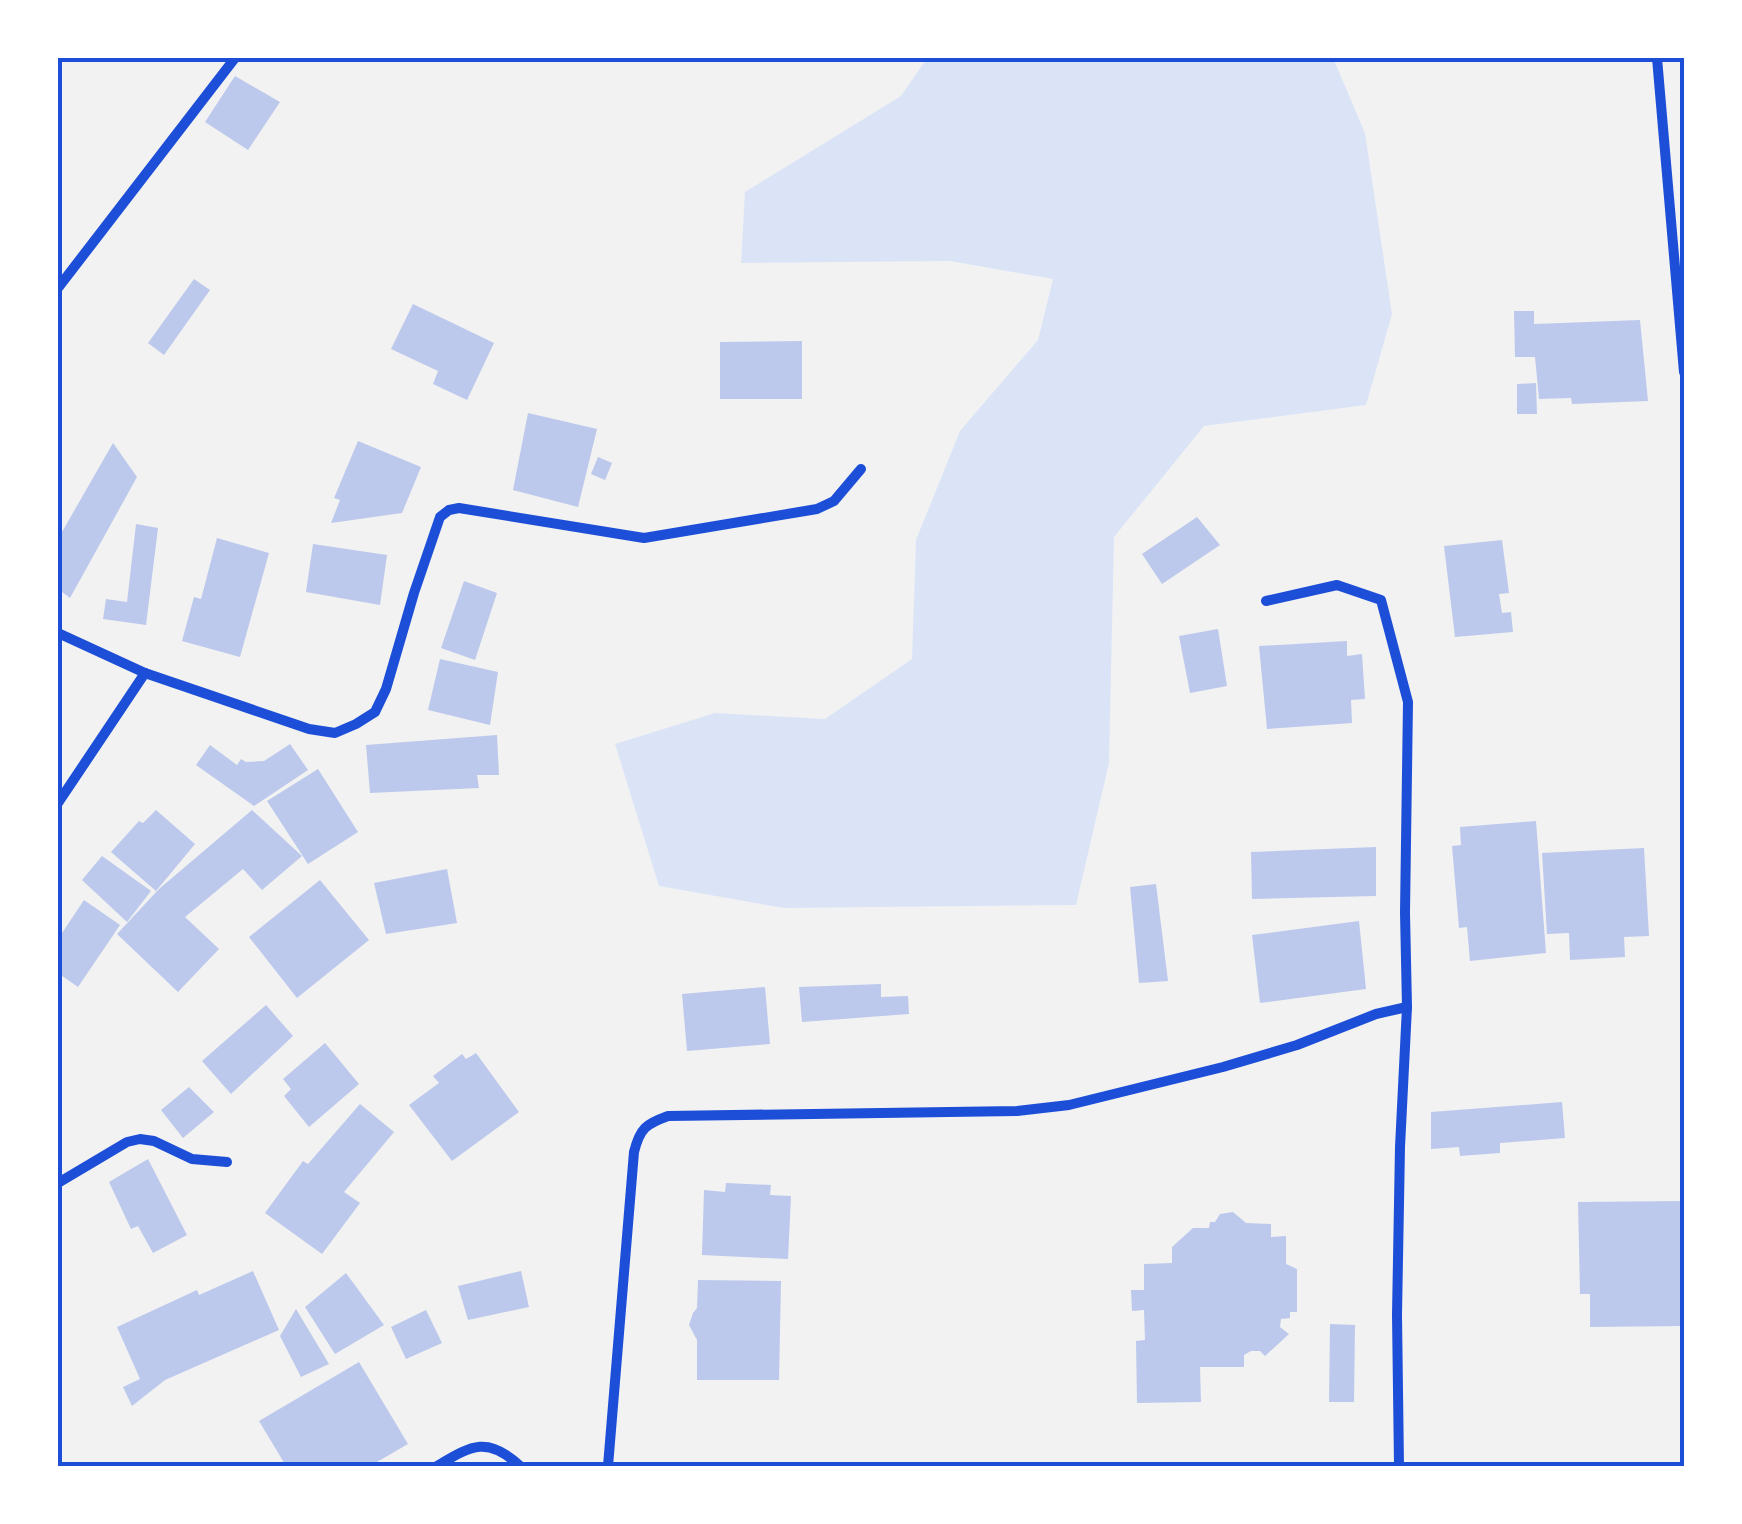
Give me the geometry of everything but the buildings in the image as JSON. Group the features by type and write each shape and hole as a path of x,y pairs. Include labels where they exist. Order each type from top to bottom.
{"street":[{"path":"58,288 234,58"},
{"path":"1658,58 1684,372"},
{"path":"58,633 145,673 308,729 335,733 375,712 386,690 440,517 449,510 459,508 644,538 817,509 834,501 862,469"},
{"path":"1266,601 1337,585 1381,600 1408,702 1407,1007 1397,1296 1399,1466"},
{"path":"58,804 145,673"},
{"path":"608,1466 634,1152 638,1136 649,1123 668,1116 1018,1111 1069,1105 1241,1062 1376,1014 1407,1007"},
{"path":"58,1183 127,1142 140,1139 154,1140 192,1159 227,1162"},
{"path":"438,1466 470,1447 490,1446 520,1466"}],"shaded area":[{"path":"927,58 1333,58 1365,133 1392,314 1366,405 1204,426 1114,537 1109,763 1076,905 784,908 659,886 615,744 715,713 825,719 912,659 916,540 960,431 1038,340 1053,279 950,261 741,263 745,192 901,96"}]}
